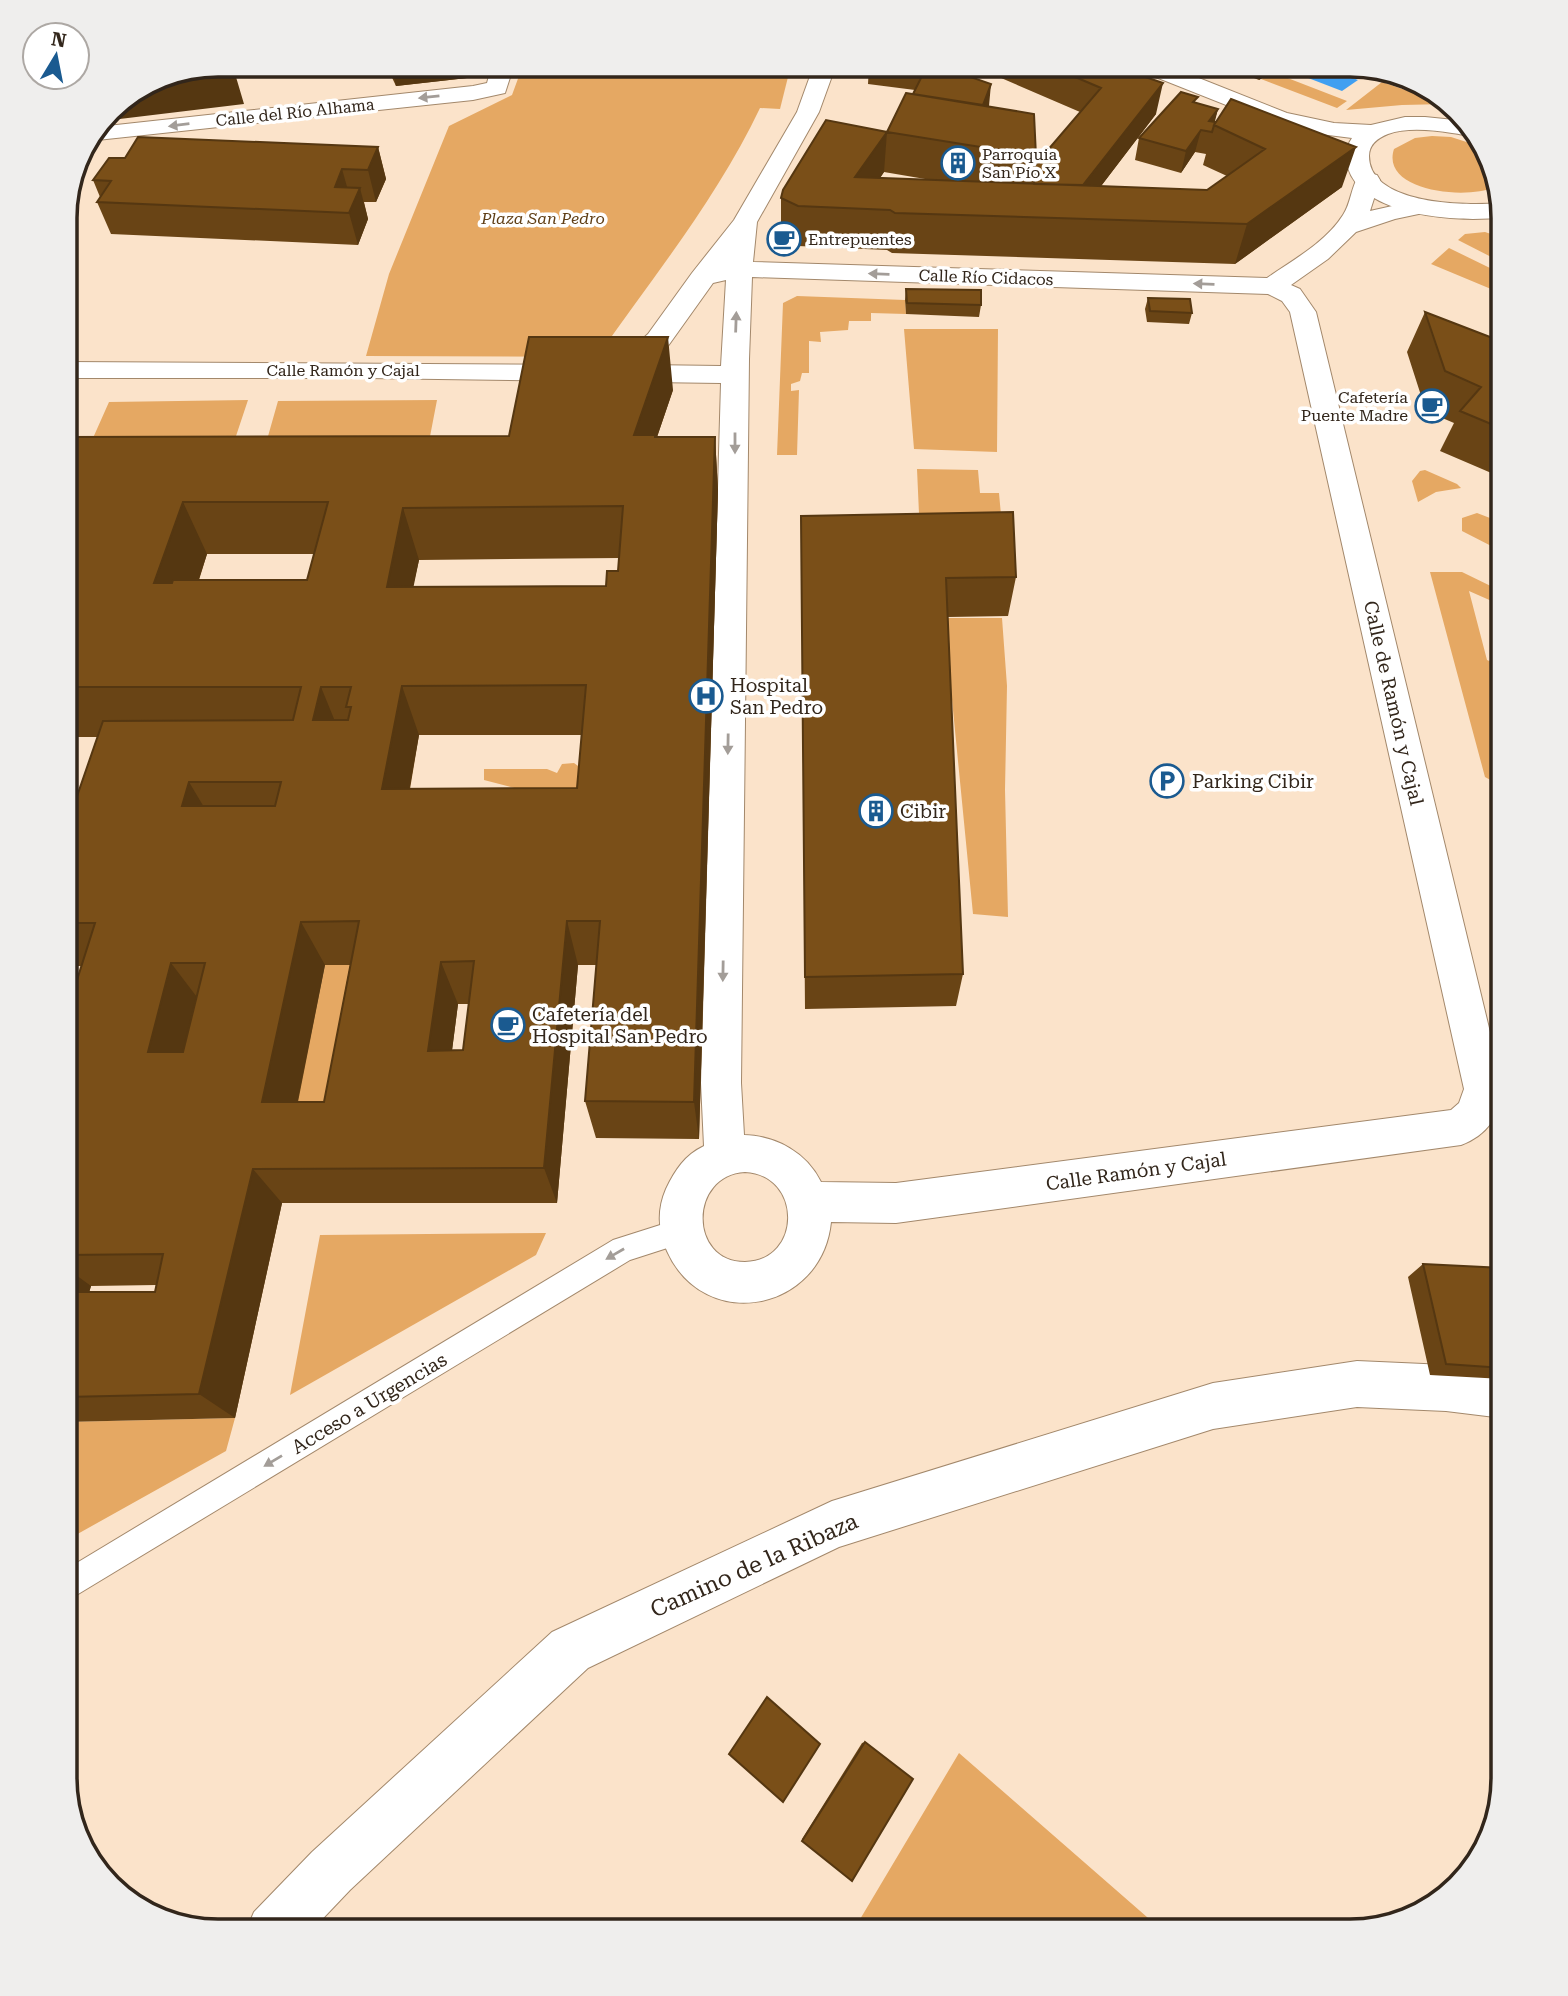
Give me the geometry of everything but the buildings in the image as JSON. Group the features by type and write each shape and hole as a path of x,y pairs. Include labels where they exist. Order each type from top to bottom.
{"street":[{"name":"Calle del Río Alhama","path":"105,133 497,88 500,77"},
{"path":"801,77 808,112"},
{"path":"620,373 658,340 679,314 701,278 745,222 830,77"},
{"path":"1176,77 1314,133 1362,169 1381,190 1419,207 1462,214 1491,211"},
{"path":"1283,119 1334,130 1375,132 1413,122 1457,126"},
{"path":"1351,226 1366,198 1361,142 1375,132"},
{"path":"1273,286 1351,226 1390,212 1419,207"},
{"path":"725,1158 721,1083 734,374 738,269 745,222"},
{"name":"Calle Río Cidacos","path":"701,278 738,269 1273,286"},
{"name":"Calle de Ramón y Cajal","path":"1273,286 1291,295 1303,312 1476,1049 1484,1089 1476,1114 1461,1127"},
{"path":"679,314 691,349 699,360 734,374"},
{"name":"Calle Ramón y Cajal","path":"77,370 734,374"},
{"name":"Calle Ramón y Cajal","path":"810,1202 896,1203 1461,1127"},
{"path":"747,1155 768,1159 786,1169 801,1183 810,1202 809,1232 796,1258 779,1272 759,1280 738,1281 716,1276 699,1265 686,1250 679,1232 678,1213 688,1186 708,1166 725,1158 747,1155"},
{"name":"Camino de la Ribaza","path":"285,1919 331,1871 570,1650 832,1525 1213,1406 1357,1384 1446,1388 1491,1394"}],"lane":[{"name":"Acceso a Urgencias","path":"77,1580 623,1248 679,1232"}],"green space":[{"name":"Plaza San Pedro","path":"519,77 788,77 780,109 760,108 705,205 597,357 366,356 389,274 449,126 512,95"},
{"path":"1285,77 1347,101 1337,108 1261,79"},
{"path":"1382,82 1414,93 1433,104 1402,105 1346,110"},
{"path":"1451,137 1468,143 1488,189 1465,193 1447,192 1429,189 1400,175 1393,164 1394,149 1415,138"},
{"path":"1465,234 1491,234 1491,257 1458,240"},
{"path":"1449,248 1491,269 1491,289 1431,264"},
{"path":"797,296 905,300 906,314 871,313 871,321 849,321 848,330 820,332 821,342 809,341 809,373 802,373 800,381 791,384 791,391 799,390 797,455 777,455 783,303"},
{"path":"904,329 998,329 997,452 914,449"},
{"path":"248,400 223,475 77,474 109,402"},
{"path":"437,400 423,473 257,475 278,401"},
{"path":"917,469 978,470 980,493 999,493 1003,537 920,536"},
{"path":"1425,470 1461,488 1436,492 1418,502 1412,481 1420,471"},
{"path":"1477,513 1491,518 1491,546 1462,531 1462,518"},
{"path":"1430,572 1462,572 1491,586 1491,601 1469,591 1487,660 1491,662 1491,780 1485,777"},
{"path":"944,618 1002,618 1007,686 1005,790 1008,917 973,914"},
{"path":"574,763 585,771 585,789 522,790 484,780 484,769 547,769 557,773 562,764"},
{"path":"325,965 380,965 349,1139 290,1139"},
{"path":"546,1233 536,1255 290,1395 320,1235"},
{"path":"235,1418 226,1451 77,1534 77,1422"},
{"path":"959,1753 1149,1919 860,1919"}],"water":[{"path":"1306,77 1350,77 1358,80 1342,91"}],"place":[{"name":"Parroquia San Pío X","path":"958,163"},
{"name":"Entrepuentes","path":"784,239"},
{"name":"Cafetería Puente Madre","path":"1432,406"},
{"name":"Hospital San Pedro","path":"706,696"},
{"name":"Parking Cibir","path":"1167,781"},
{"name":"Cibir","path":"876,811"},
{"name":"Cafetería del Hospital San Pedro","path":"508,1025"}]}
